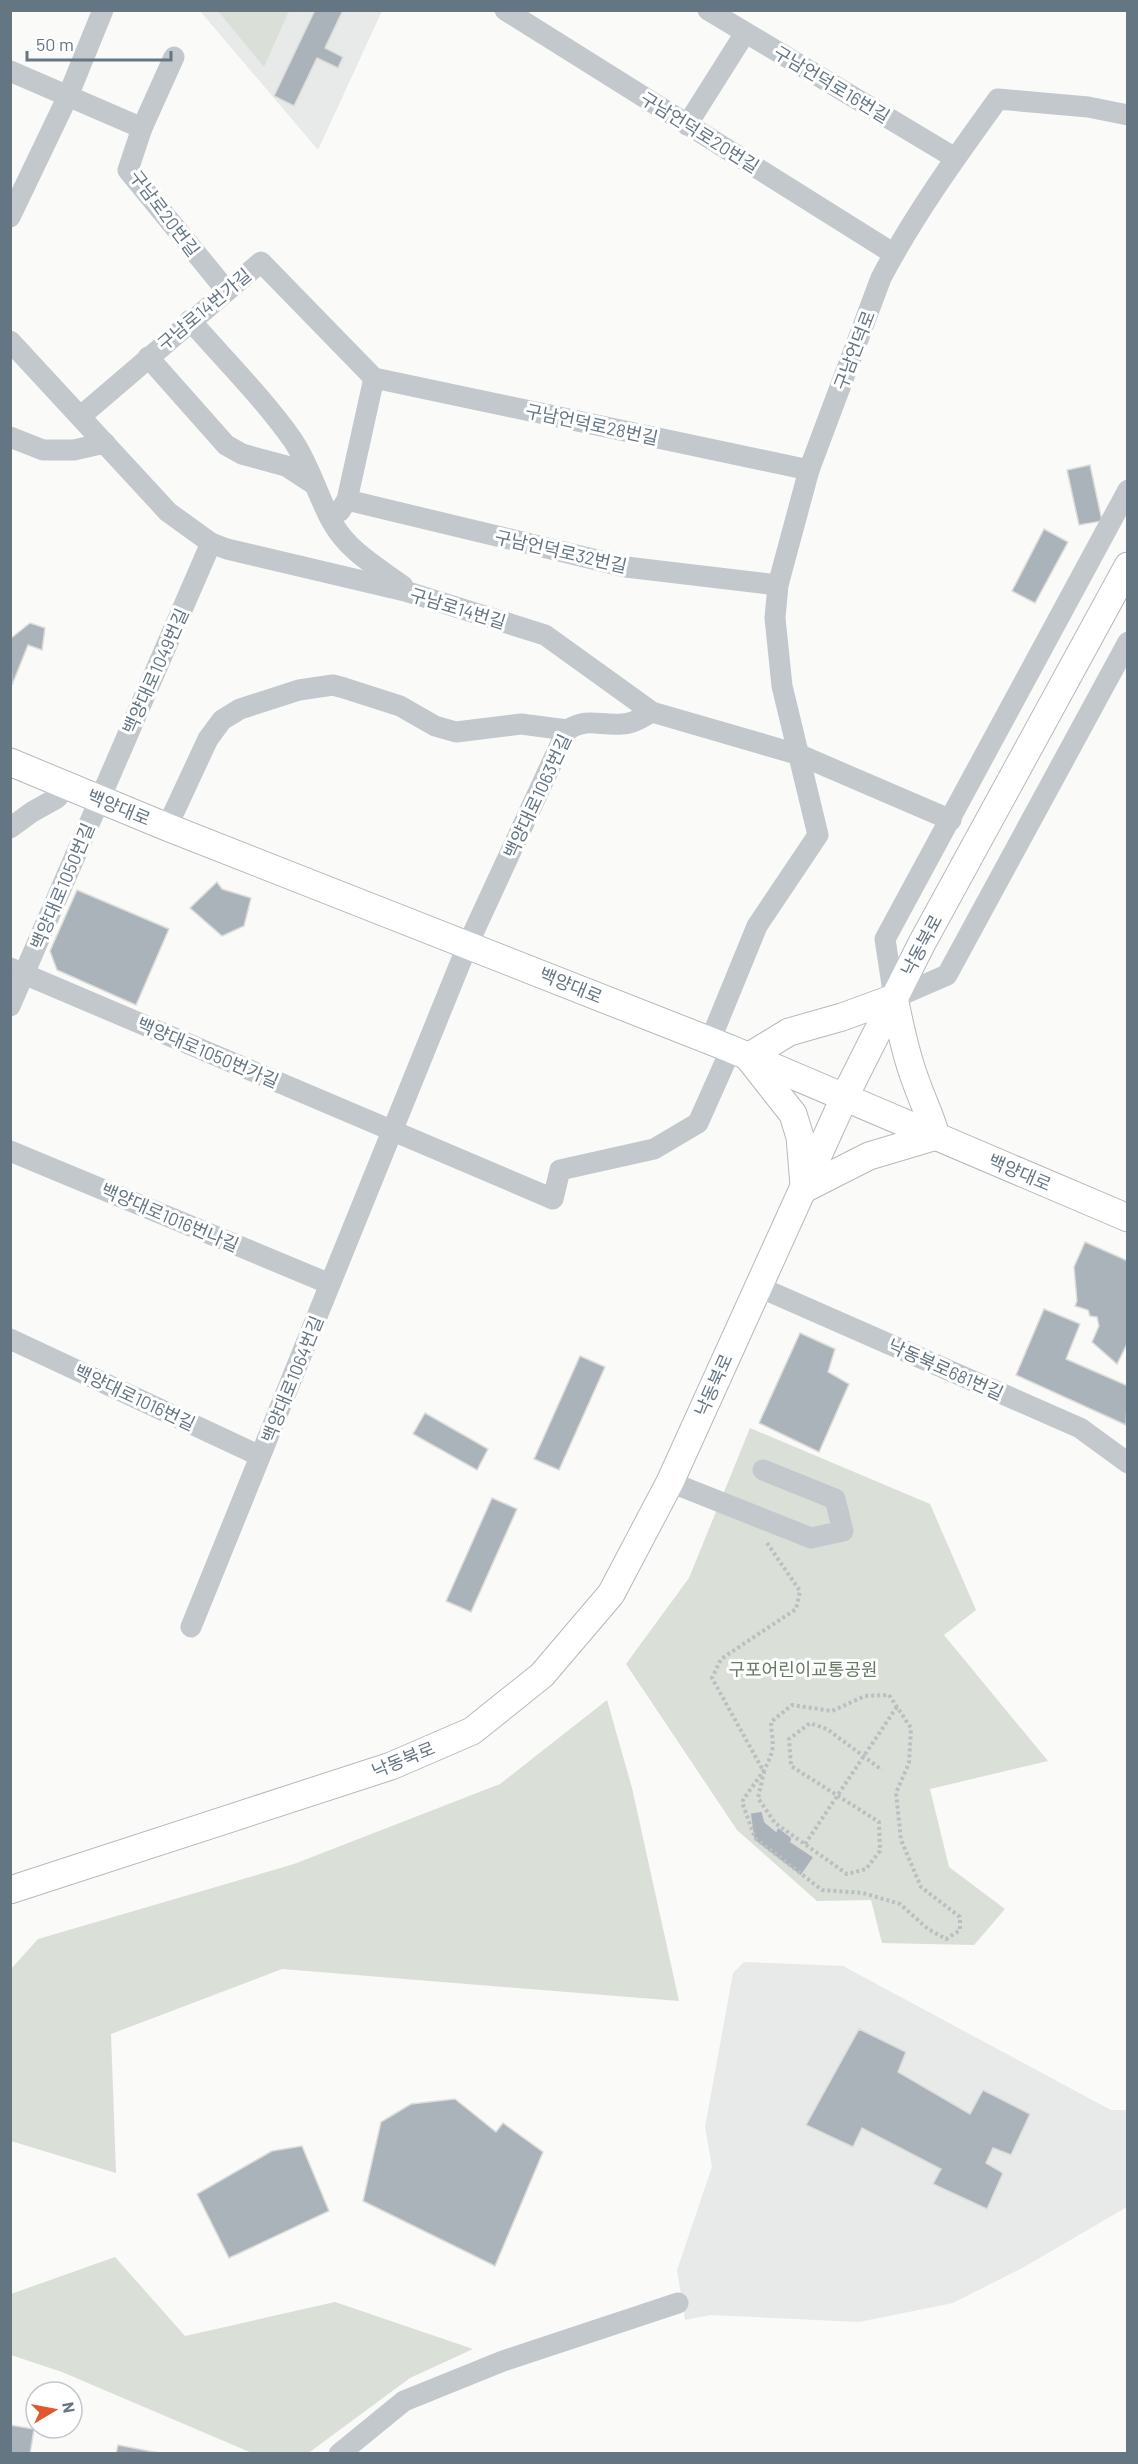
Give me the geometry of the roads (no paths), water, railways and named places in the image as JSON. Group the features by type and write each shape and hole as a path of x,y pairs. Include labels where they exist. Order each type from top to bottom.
{"main road":[{"name":"낙동북로","path":"10,1890 391,1766 472,1731 542,1675 611,1594 670,1482 757,1286 804,1189 845,1096 894,998 1128,567"},
{"name":"백양대로","path":"10,762 166,827 730,1049 1128,1218"},
{"path":"894,998 906,1053 915,1081 930,1111 936,1136 869,1156 804,1189 800,1137 793,1114 730,1049 833,1020 894,998"}],"street":[{"path":"10,217 68,96 103,10"},
{"name":"구남언덕로20번길","path":"505,10 894,254"},
{"name":"구남언덕로16번길","path":"708,10 955,158"},
{"path":"687,124 745,33"},
{"name":"구남로20번길","path":"174,57 142,128 128,170 226,290"},
{"path":"10,71 142,128"},
{"name":"구남언덕로","path":"392,1131 553,1199 561,1170 654,1149 698,1123 730,1049 757,926 818,835 782,686 775,618 778,585 809,470 881,278 955,158 998,99 1088,108 1128,115"},
{"name":"구남로14번가길","path":"81,416 190,320 261,262 374,378"},
{"path":"190,320 293,441 318,488 332,521 357,553 413,594"},
{"name":"구남로14번길","path":"10,341 168,512 211,543 227,549 413,594 545,635 652,712 800,755 951,820"},
{"name":"구남로14번가길","path":"148,357 226,445 242,454 286,466 318,488"},
{"path":"332,521 347,500 374,378"},
{"name":"구남언덕로28번길","path":"374,378 809,470"},
{"path":"10,437 43,450 74,450 105,443"},
{"path":"1128,490 885,939 894,998 947,975 1128,642"},
{"name":"구남언덕로32번길","path":"347,500 626,567 778,585"},
{"name":"백양대로1049번길","path":"99,799 211,543"},
{"path":"166,827 208,739 222,720 240,709 299,690 333,685 400,706 435,726 456,732 465,733 521,724 567,730"},
{"name":"백양대로1063번길","path":"468,944 567,730 578,723 622,724 636,721 652,712"},
{"path":"10,828 57,798 67,786"},
{"name":"백양대로1050번길","path":"10,1006 17,971 99,799"},
{"name":"백양대로1064번길","path":"191,1627 468,944"},
{"name":"백양대로1050번가길","path":"17,971 392,1131"},
{"name":"백양대로1016번나길","path":"10,1151 330,1284"},
{"name":"낙동북로681번길","path":"757,1286 1080,1428 1128,1463"},
{"name":"백양대로1016번길","path":"10,1339 260,1456"},
{"path":"670,1482 811,1538 843,1531 835,1499 763,1470"},
{"path":"339,2454 404,2402 503,2361 678,2303"}],"park label":[{"name":"구포어린이교통공원","path":"803,1669"}]}
